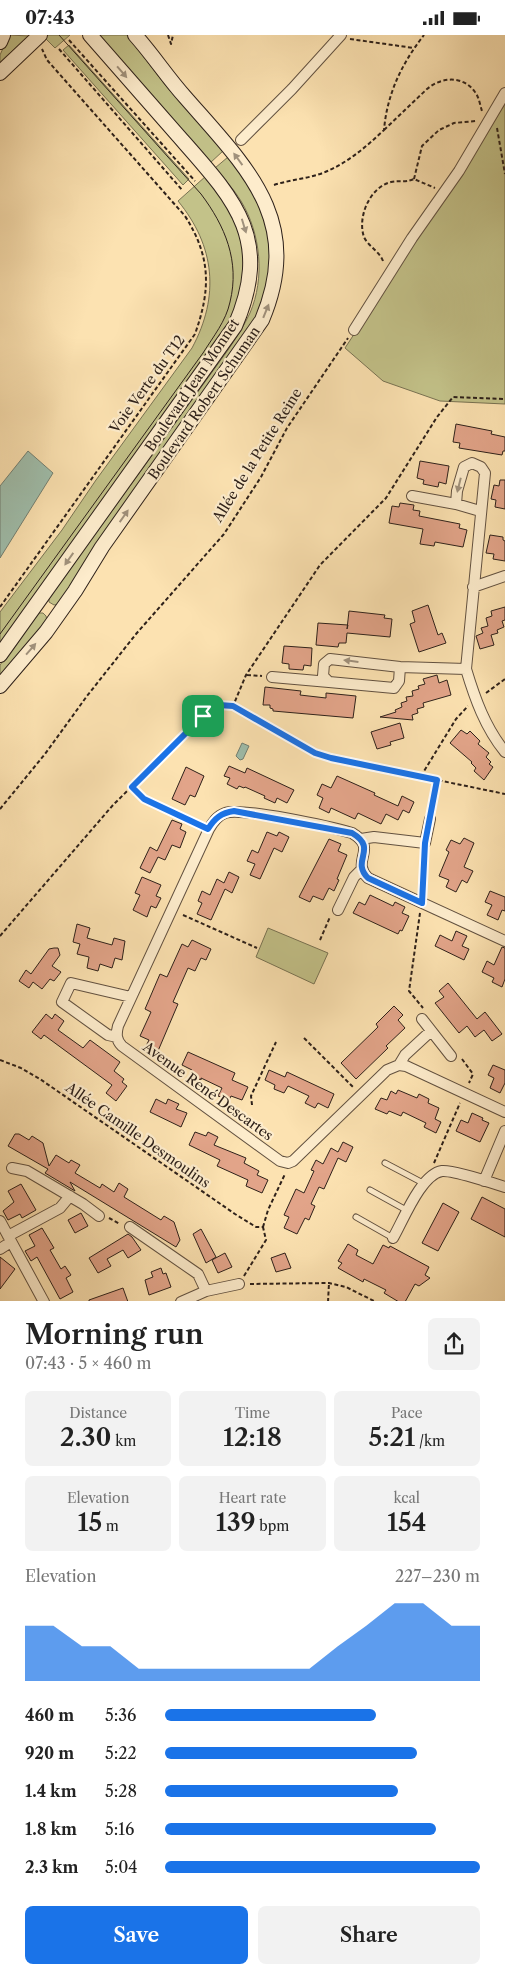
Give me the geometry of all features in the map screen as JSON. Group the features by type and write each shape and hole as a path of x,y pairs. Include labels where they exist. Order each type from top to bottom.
{"main road":[{"path":"0,41 3,35"},
{"name":"Boulevard Jean Monnet","path":"0,655 235,326 244,305 249,283 250,253 240,216 233,201 208,169 90,35"},
{"name":"Boulevard Robert Schuman","path":"0,686 46,632 76,591 102,547 262,321 272,299 277,252 271,218 262,195 231,149 166,75 152,54 135,35"},
{"name":"Boulevard Robert Schuman","path":"145,35 152,54"},
{"path":"0,73 40,40"}],"street":[{"path":"241,140 292,89 340,36"},
{"path":"354,330 412,238 444,193 505,93"},
{"path":"456,504 457,491 464,467 472,463 481,467 485,473 466,669 475,700 485,723 505,751"},
{"path":"412,496 456,504 480,511"},
{"path":"473,587 505,576"},
{"path":"329,683 323,676 324,665 330,659 400,667 466,669"},
{"path":"272,677 394,688 399,681 400,667"},
{"path":"117,1037 118,1025 208,829 220,815 234,811 341,829 352,833 361,839 365,849 361,864 368,878 505,941"},
{"path":"361,839 374,837 425,843 430,819"},
{"path":"338,910 354,877 362,869"},
{"name":"Avenue René Descartes","path":"131,997 71,983 62,1002 108,1035 117,1037 118,1042 280,1161 288,1163"},
{"path":"424,1016 431,1031 450,1056"},
{"path":"399,1065 404,1055 431,1031"},
{"path":"288,1163 293,1161 387,1070 399,1065 412,1068 505,1112"},
{"path":"484,1181 505,1131"},
{"path":"12,1168 27,1171 70,1196 99,1216"},
{"path":"393,1238 423,1183 432,1175 443,1171 505,1187"},
{"path":"0,1249 10,1239 60,1208 70,1196"},
{"path":"0,1221 44,1301"},
{"path":"130,1227 198,1274 206,1291"},
{"path":"181,1301 206,1291 239,1284"}],"lane":[{"path":"385,1163 423,1183"},
{"path":"370,1190 408,1211"},
{"path":"356,1217 393,1238"}],"path":[{"path":"168,35 171,43 173,35"},
{"path":"384,130 386,110 396,80 414,48 424,35"},
{"path":"340,36 414,48"},
{"name":"Voie Verte du T12","path":"0,607 195,334 207,291 202,251 196,235 185,216 47,60 40,40"},
{"path":"69,40 195,181"},
{"path":"58,49 183,191"},
{"path":"274,185 320,174 345,163 367,147 434,83 447,79 464,82 475,92 486,122 454,123 439,130 422,146 414,179 406,183 392,181 379,187 369,199 364,212 364,237 382,257 385,265 392,270"},
{"path":"493,113 505,174"},
{"path":"414,179 444,193"},
{"name":"Allée de la Petite Reine","path":"0,809 45,754 87,696 136,634 224,534 261,477 287,429 354,330"},
{"path":"233,706 246,675 320,565 386,499 437,417 453,397 505,399"},
{"path":"246,675 272,677"},
{"path":"421,776 456,719 475,700 505,679"},
{"path":"0,936 114,805 203,716 219,705 233,706 315,753 331,758 505,794"},
{"path":"430,819 437,780"},
{"path":"132,787 144,799 208,829"},
{"path":"424,1016 410,991 422,903 425,843"},
{"path":"172,909 257,948"},
{"path":"320,940 333,910 338,910"},
{"path":"304,1038 361,1095"},
{"path":"252,1105 251,1096 276,1041"},
{"path":"461,1059 473,1074 466,1089"},
{"name":"Allée Camille Desmoulins","path":"0,1060 22,1068 40,1079 235,1214 256,1227 263,1227"},
{"path":"432,1175 432,1168 462,1098"},
{"path":"239,1284 266,1240 263,1227 268,1210 285,1175 288,1163"},
{"path":"99,1216 130,1227"},
{"path":"239,1284 329,1283 346,1287 376,1301"},
{"path":"328,1301 329,1283"}],"shaded area":[{"path":"9,35 29,36 0,62 0,55"},
{"path":"48,35 70,35 55,48 45,38"},
{"path":"98,35 127,35 166,86 223,151 210,163"},
{"path":"69,45 189,179 183,185 63,50"},
{"path":"505,104 505,404 440,401 383,381 345,348"},
{"path":"228,157 247,182 255,197 270,242 269,274 258,315 79,576 59,604 54,605 49,602 49,598 228,350 250,313 258,285 259,256 257,242 248,214 232,188 215,168"},
{"path":"206,176 228,208 242,244 244,270 234,315 0,645 0,612 62,530 192,348 201,329 210,291 206,254 200,236 178,201"},
{"path":"28,451 53,473 0,558 0,486"},
{"path":"38,613 43,613 47,621 0,677 0,665"},
{"path":"242,743 249,746 243,759 240,760 236,756"},
{"path":"268,928 328,953 314,984 256,957"}],"building":[{"path":"456,424 492,431 491,434 505,437 505,451 503,451 502,455 459,448 460,443 453,442"},
{"path":"420,461 449,466 446,484 439,482 438,487 423,484 424,480 417,478"},
{"path":"500,480 505,480 505,509 495,507 496,500 491,499 494,485 499,486"},
{"path":"400,503 414,505 413,510 420,511 419,516 460,524 459,528 467,530 463,547 435,542 434,546 420,544 423,529 389,523 392,506 399,507"},
{"path":"490,535 503,537 505,541 505,561 493,559 494,554 486,553"},
{"path":"428,605 438,635 442,633 446,643 419,652 410,624 415,622 412,611"},
{"path":"505,607 505,620 502,621 504,627 497,630 498,633 491,635 494,645 480,649 476,636 483,633 481,628 488,626 486,618 492,616 491,611"},
{"path":"349,611 385,615 384,618 392,619 390,637 347,633 346,643 339,643 338,647 316,645 318,623 347,625"},
{"path":"284,646 312,648 311,666 304,665 303,670 289,669 289,664 282,663"},
{"path":"437,675 439,683 447,680 451,695 423,703 424,707 417,709 418,713 412,715 413,720 380,717 396,712 395,710 402,707 401,703 407,701 406,697 413,696 412,691 419,689 418,686 425,684 423,679"},
{"path":"265,687 301,691 300,695 326,698 326,693 356,696 353,718 273,711 270,705 263,705"},
{"path":"400,723 404,738 390,742 391,745 377,749 371,732"},
{"path":"461,730 467,734 470,731 480,741 478,744 489,753 486,757 491,762 489,764 493,767 484,780 474,771 476,768 472,762 450,743"},
{"path":"229,766 245,773 247,768 294,790 287,803 277,798 275,803 245,787 239,786 237,789 227,784 230,778 224,776"},
{"path":"186,767 204,776 195,797 190,795 185,805 172,799"},
{"path":"337,776 375,793 374,795 398,806 402,796 414,802 409,813 403,810 398,820 386,814 381,824 358,813 355,819 331,808 329,813 319,808 323,798 317,795 322,784 331,788"},
{"path":"172,820 182,824 180,829 186,832 180,848 172,845 165,860 158,857 150,873 140,868 150,847 157,851"},
{"path":"267,832 277,836 279,832 289,837 282,852 274,848 260,879 250,875 255,864 247,861 252,850 258,853"},
{"path":"464,838 474,843 464,867 473,871 467,883 462,880 456,892 446,887 449,880 439,876 449,852 446,850 451,840 460,844"},
{"path":"329,839 341,844 338,851 347,855 334,891 329,888 323,900 313,896 310,902 299,897"},
{"path":"229,872 239,877 232,893 225,889 211,920 197,914 202,903 198,901 202,891 210,895 217,879 224,883"},
{"path":"142,877 161,885 156,896 161,898 156,908 151,906 147,917 133,910 140,895 135,893"},
{"path":"490,891 505,897 505,911 502,910 498,920 487,915 492,905 485,902"},
{"path":"370,895 393,906 395,902 405,907 402,913 409,916 402,931 400,930 398,934 353,913 359,902 365,905"},
{"path":"77,924 90,928 87,938 112,945 114,938 125,941 122,960 115,958 112,968 100,964 98,971 87,968 89,957 77,954 80,944 73,942"},
{"path":"456,931 467,936 462,946 469,949 464,960 435,946 440,935 452,941"},
{"path":"192,940 211,949 206,960 201,958 195,971 188,968 173,1002 178,1004 158,1051 146,1046 149,1040 140,1036 151,1012 145,1009 160,974 167,977 182,944 188,947"},
{"path":"502,947 505,948 505,979 502,987 492,982 494,978 482,972 487,961 494,965"},
{"path":"58,948 60,955 52,966 61,972 54,981 50,979 42,989 33,982 29,988 19,981 26,970 31,974 49,949"},
{"path":"448,983 477,1019 485,1012 502,1034 492,1041 484,1030 475,1037 467,1026 459,1033 435,1003 444,997 439,991"},
{"path":"394,1006 403,1015 398,1020 405,1028 386,1046 388,1048 356,1079 341,1063 378,1027 376,1024"},
{"path":"46,1014 52,1019 55,1014 64,1021 58,1030 83,1048 90,1040 120,1062 114,1071 124,1079 122,1082 127,1086 116,1101 106,1093 112,1085 44,1035 41,1039 32,1032"},
{"path":"188,1052 235,1073 232,1080 248,1087 242,1100 231,1096 229,1100 218,1096 222,1088 190,1075 192,1070 182,1065"},
{"path":"493,1065 505,1070 505,1083 500,1093 490,1088 494,1078 488,1075"},
{"path":"269,1070 285,1077 287,1072 334,1094 328,1108 318,1103 315,1108 305,1103 309,1096 288,1086 284,1093 274,1089 275,1085 265,1080"},
{"path":"398,1090 417,1098 419,1094 429,1099 428,1103 439,1108 435,1119 441,1122 436,1133 424,1127 426,1123 403,1112 401,1116 389,1111 387,1114 375,1109 381,1098 387,1100 391,1091 396,1094"},
{"path":"156,1099 166,1104 168,1099 179,1104 176,1109 187,1113 181,1127 150,1112"},
{"path":"472,1113 489,1123 480,1142 456,1131 461,1120 468,1123"},
{"path":"195,1132 206,1136 208,1132 218,1137 214,1145 246,1158 244,1163 259,1171 257,1175 268,1180 262,1193 246,1186 248,1180 217,1166 220,1160 189,1145"},
{"path":"15,1134 19,1134 29,1140 32,1136 43,1143 49,1166 56,1155 69,1163 71,1160 80,1165 75,1173 100,1188 102,1184 114,1192 119,1183 128,1189 124,1197 161,1220 164,1216 174,1222 180,1240 176,1247 70,1182 75,1191 45,1173 48,1169 8,1146"},
{"path":"343,1142 353,1147 346,1162 338,1158 324,1189 319,1187 311,1204 315,1206 309,1220 305,1218 297,1234 284,1228 289,1217 284,1215 296,1189 304,1193 314,1171 311,1170 316,1160 323,1164 331,1148 338,1152"},
{"path":"21,1184 36,1210 22,1218 20,1214 8,1220 3,1211 14,1202 8,1191"},
{"path":"482,1197 505,1209 505,1237 471,1219"},
{"path":"443,1203 459,1212 438,1251 422,1243"},
{"path":"81,1213 88,1226 75,1233 68,1220"},
{"path":"42,1228 54,1248 50,1250 61,1269 65,1266 71,1275 66,1278 73,1292 60,1299 37,1257 31,1261 25,1251 35,1246 29,1235"},
{"path":"201,1229 216,1257 206,1263 193,1234"},
{"path":"128,1234 141,1250 128,1258 123,1250 107,1259 111,1266 98,1273 89,1258"},
{"path":"348,1244 358,1250 356,1255 373,1264 383,1245 389,1248 390,1246 429,1267 425,1275 430,1278 419,1286 415,1284 406,1301 397,1301 384,1293 386,1290 364,1279 363,1282 338,1268 342,1263 338,1261"},
{"path":"225,1253 232,1267 218,1273 212,1260"},
{"path":"285,1253 291,1268 276,1272 271,1258"},
{"path":"0,1257 15,1269 0,1289"},
{"path":"161,1268 163,1274 166,1273 171,1287 149,1295 145,1280 153,1277 151,1272"},
{"path":"123,1288 128,1301 89,1301"}],"tram line":[{"path":"0,634 203,353 226,316 233,287 232,258 223,231 210,206 59,35"}],"route":[{"path":"219,705 233,706 252,715 315,753 437,780 425,843 422,903 368,878 362,872 361,864 365,849 364,842 352,833 341,829 234,811 220,815 208,829 144,799 132,787 203,716 219,705"}]}
